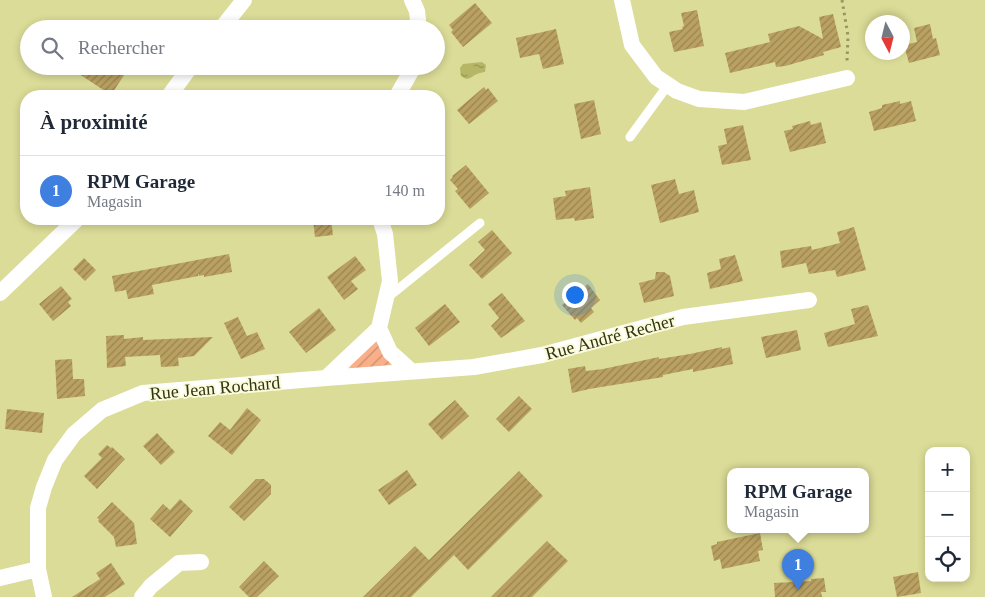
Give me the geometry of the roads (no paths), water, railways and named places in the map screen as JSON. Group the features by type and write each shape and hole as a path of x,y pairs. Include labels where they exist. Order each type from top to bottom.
{"street":[{"path":"228,20 244,0"},
{"path":"412,0 417,11 418,20"},
{"path":"622,0 632,46 656,77 677,92 699,99 744,102 847,78"},
{"path":"173,90 184,75"},
{"path":"400,90 409,75"},
{"path":"0,293 71,225"},
{"path":"326,378 378,328 390,281 385,234 382,225"},
{"name":"Rue André Recher","path":"326,378 474,367 542,355 683,317 809,300"},
{"path":"378,328 390,352 411,372"},
{"name":"Rue Jean Rochard","path":"44,597 38,568 37,526 38,508 44,487 56,460 74,434 102,410 144,393 326,378"},
{"path":"142,597 151,586 180,563 201,562"},
{"path":"0,578 38,568"}],"lane":[{"path":"630,138 668,85"},
{"path":"386,299 480,222"}],"water":[{"path":"482,62 486,65 485,72 468,79 461,76 460,68 463,64"}],"place":[{"name":"RPM Garage","path":"798,590"}]}
